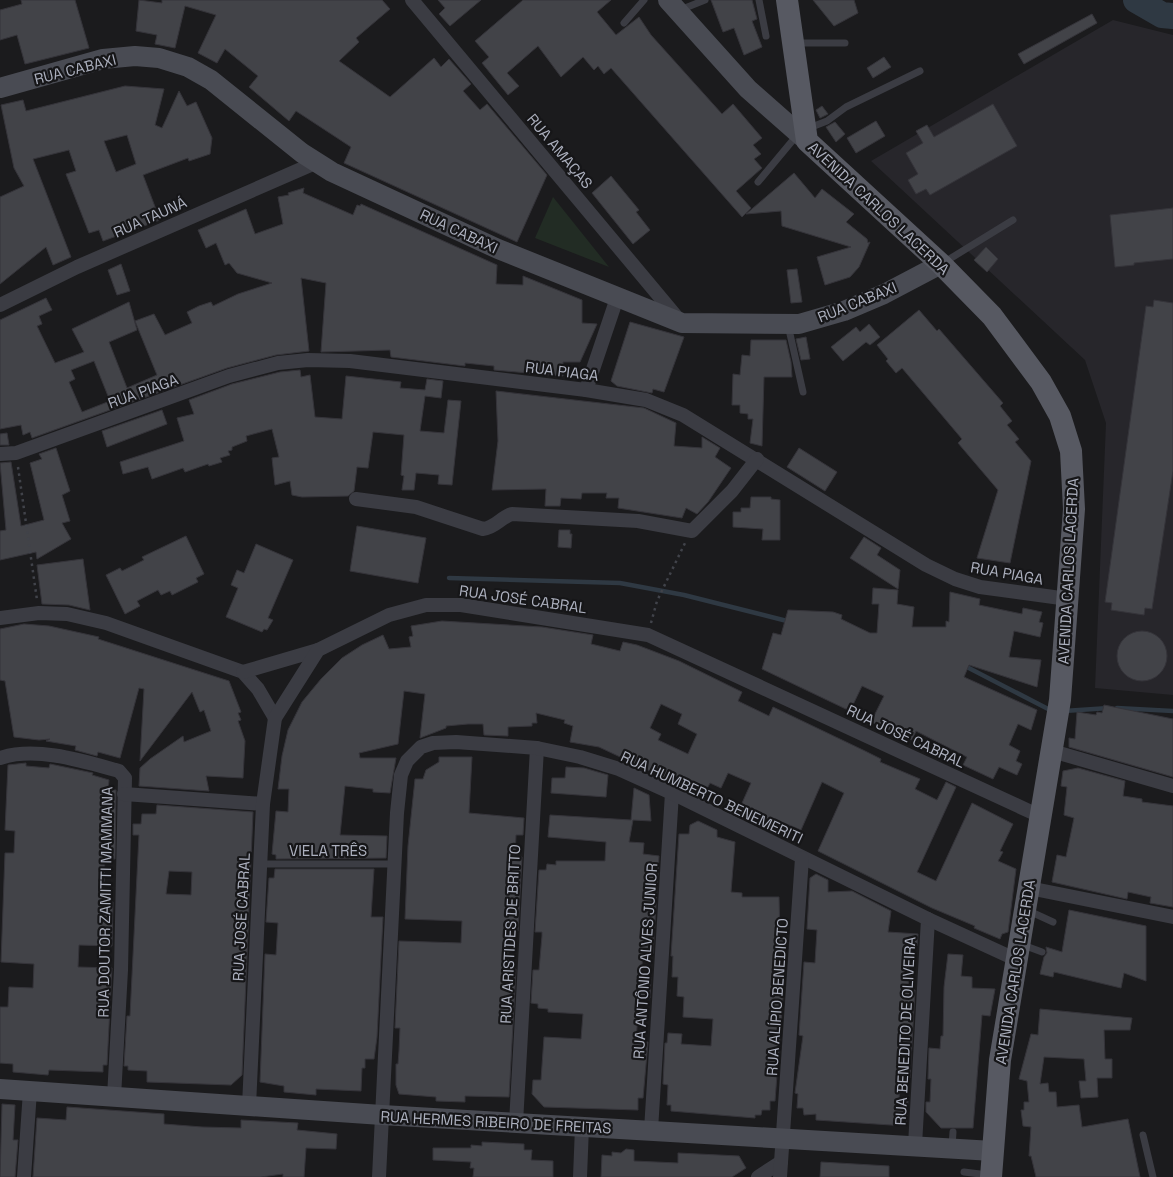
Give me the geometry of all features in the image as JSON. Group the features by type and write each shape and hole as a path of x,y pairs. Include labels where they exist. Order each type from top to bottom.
{"main road":[{"path":"787,0 804,135"},
{"name":"AVENIDA CARLOS LACERDA","path":"804,135 941,264 992,316 1041,382 1060,416 1070,451 1074,481 1068,599 1060,700 1000,1060 991,1176"}],"street":[{"name":"RUA AMAÇAS","path":"412,0 423,6 682,323"},
{"name":"AVENIDA CARLOS LACERDA","path":"673,5 748,89 804,135"},
{"name":"RUA CABAXI","path":"0,88 103,59 136,56 159,58 188,67 211,80 315,163 498,249 682,323 788,325 844,311 884,294 941,264"},
{"name":"RUA TAUNÁ","path":"0,305 77,267 315,163"},
{"path":"586,390 617,298"},
{"name":"RUA PIAGA","path":"0,454 16,453 229,376 278,363 308,360 350,361 586,390 646,400 664,406 757,459 926,565 955,579 980,587 1068,599"},
{"path":"356,499 416,507 483,529 492,527 503,518 512,514 638,521 692,531 732,491 757,459"},
{"name":"RUA JOSÉ CABRAL","path":"248,1106 263,804 275,718 318,650 389,615 426,605 461,605 648,635 1042,817"},
{"path":"0,618 39,613 67,614 106,623 244,672 258,689 275,718"},
{"path":"244,672 318,650"},
{"name":"RUA HUMBERTO BENEMERITI","path":"379,1177 401,775 413,752 421,747 433,743 456,742 537,748 619,769 672,793 928,919 1017,951"},
{"name":"RUA ARISTIDES DE BRITTO","path":"516,1123 537,748"},
{"path":"1052,751 1173,786"},
{"name":"RUA DOUTOR ZAMITTI MAMMANA","path":"0,758 17,754 48,755 119,771 125,778 121,970 114,1096"},
{"name":"RUA ANTÔNIO ALVES JUNIOR","path":"651,1130 672,793"},
{"path":"124,794 263,804"},
{"name":"RUA ALÍPIO BENEDICTO","path":"780,1177 780,1162 785,1139 802,858"},
{"path":"1027,899 1173,916"},
{"name":"RUA BENEDITO DE OLIVEIRA","path":"916,1145 928,919"},
{"name":"RUA HERMES RIBEIRO DE FREITAS","path":"0,1089 382,1115 785,1139 916,1145 952,1140 993,1151"},
{"path":"24,1177 30,1092"},
{"path":"580,1177 582,1127"},
{"path":"758,1177 780,1162"}],"lane":[{"path":"624,23 644,0"},
{"path":"673,5 705,0"},
{"path":"759,0 766,36"},
{"path":"793,43 844,43"},
{"path":"758,182 804,135 846,107 920,71"},
{"path":"941,264 1013,220"},
{"path":"788,325 803,392"},
{"name":"VIELA TRÊS","path":"260,864 395,864"},
{"path":"1027,899 1054,922"},
{"path":"1017,951 1042,952"},
{"path":"1143,1135 1154,1177"},
{"path":"964,1172 991,1176"}],"path":[{"path":"16,453 39,613"},
{"path":"648,635 657,601 692,531"}],"shaded area":[{"path":"1113,20 1173,35 1173,695 1095,688 1106,423 1085,360 871,161"},
{"path":"553,197 609,267 535,238"}],"building":[{"path":"21,0 75,0 89,48 25,64 17,35 0,40 0,10 22,4"},
{"path":"139,0 162,3 162,0 382,0 390,9 356,38 359,42 339,61 390,97 434,58 441,67 449,59 471,84 463,91 480,110 487,104 547,175 517,242 344,163 351,147 296,111 289,121 249,87 258,76 225,49 217,63 198,53 216,15 185,6 175,48 155,44 157,35 136,31"},
{"path":"438,0 481,0 450,26 439,14 445,8"},
{"path":"523,0 611,0 597,12 616,35 639,17 651,35 722,114 733,104 762,138 753,145 761,154 754,159 762,168 736,191 751,208 742,217 611,68 604,74 598,66 594,70 583,57 561,77 538,46 507,73 519,86 508,95 482,63 489,57 475,41"},
{"path":"711,0 752,0 757,19 752,21 762,47 744,55 734,28 723,32"},
{"path":"813,0 854,0 858,13 834,26"},
{"path":"1092,14 1097,23 1024,64 1018,54"},
{"path":"884,57 891,67 873,78 867,68"},
{"path":"125,86 164,89 155,125 162,128 179,91 187,106 196,102 212,138 210,154 189,161 188,158 143,175 160,220 103,241 99,230 89,233 66,174 76,171 69,150 33,159 71,257 53,265 46,247 0,284 0,197 24,186 14,168 1,105 23,100 26,111","holes":["127,135 136,164 116,172 104,141"]},
{"path":"993,104 1017,146 930,195 926,189 916,194 908,180 918,174 906,153 923,143 916,131 927,125 934,137"},
{"path":"822,106 828,114 820,118 816,110"},
{"path":"876,121 885,136 856,153 847,138"},
{"path":"835,122 845,134 836,142 826,127"},
{"path":"794,173 815,198 822,189 854,214 846,222 867,239 868,243 870,242 859,267 850,277 825,285 817,257 851,247 782,226 781,211 746,214"},
{"path":"611,176 639,210 636,212 650,230 633,244 592,193"},
{"path":"304,188 303,193 353,215 357,205 360,206 361,204 497,265 496,284 523,285 523,276 582,300 582,323 597,324 580,362 563,362 563,376 494,370 494,366 465,363 465,366 391,357 390,350 321,352 326,283 301,278 309,351 276,355 227,368 32,438 30,432 23,435 21,425 0,429 0,320 46,298 52,310 39,316 42,324 37,326 55,363 84,352 72,329 129,302 137,330 109,342 127,388 157,375 135,321 154,314 165,335 192,323 187,312 199,306 211,302 213,306 238,294 272,283 237,273 229,263 225,265 216,243 206,248 198,230 246,209 255,234 283,224 278,197 289,195 288,193","holes":["94,361 110,401 82,412 69,382 75,379 71,370"]},
{"path":"1173,208 1173,259 1115,267 1110,215"},
{"path":"986,247 998,259 987,272 974,260"},
{"path":"121,264 130,291 117,295 108,270"},
{"path":"797,269 802,302 791,303 787,270"},
{"path":"1154,300 1173,303 1173,471 1152,609 1145,608 1144,615 1111,610 1112,603 1105,602 1146,306 1153,307"},
{"path":"919,310 937,331 939,329 1003,403 1000,406 1012,421 1007,425 1019,439 1015,442 1031,461 1010,563 977,558 998,490 958,443 962,439 902,368 896,373 886,361 888,359 877,345"},
{"path":"630,322 684,337 664,392 653,389 652,393 617,386 611,381"},
{"path":"869,324 880,337 870,345 866,342 843,361 831,347 856,327 860,332"},
{"path":"806,337 810,359 801,360 796,339"},
{"path":"751,340 786,340 791,362 792,377 764,377 762,446 750,443 753,419 748,419 748,414 740,413 740,405 732,405 733,374 740,375 742,355 750,356"},
{"path":"300,370 301,377 310,375 315,417 342,419 346,376 401,382 400,388 425,390 427,379 443,381 441,398 425,396 420,431 444,433 448,400 461,401 452,485 438,484 439,475 416,473 414,490 402,490 404,476 401,475 404,435 373,432 368,468 357,467 354,491 348,496 302,497 292,495 290,481 275,485 272,458 279,457 272,429 246,436 247,441 232,447 232,450 228,451 230,455 220,458 222,462 209,466 208,464 185,472 183,468 152,479 148,467 123,474 120,462 184,441 177,418 194,414 189,400 232,384 280,372"},
{"path":"496,391 644,408 676,423 674,446 702,448 702,437 720,448 715,457 731,468 708,502 697,514 686,508 682,518 618,508 619,498 606,498 607,493 582,493 581,499 561,498 560,506 545,506 546,489 492,490 498,441"},
{"path":"162,410 167,424 107,447 102,431"},
{"path":"7,433 9,445 0,445 0,434"},
{"path":"56,448 70,491 62,495 70,521 62,523 71,539 37,559 36,552 0,560 0,531 6,530 0,463 11,462 21,526 44,520 30,463 42,459 39,454"},
{"path":"799,448 837,472 825,491 787,467"},
{"path":"751,497 771,497 771,499 780,500 780,540 762,540 763,529 733,527 733,512 741,512 741,508 750,508"},
{"path":"357,526 426,538 418,583 350,571"},
{"path":"559,530 570,530 570,534 572,534 571,548 558,547"},
{"path":"186,536 204,574 196,578 198,582 172,595 170,591 161,595 158,590 137,601 140,606 125,614 106,575 120,568 122,571 144,560 142,557"},
{"path":"864,537 881,548 877,555 900,570 898,589 850,558"},
{"path":"256,544 293,560 268,618 273,620 267,630 264,629 262,632 226,617 238,588 231,585 237,570 244,573"},
{"path":"83,559 90,610 69,605 42,604 37,565"},
{"path":"873,588 898,590 897,604 914,607 912,627 946,627 946,621 949,622 950,592 980,599 979,605 1022,614 1023,608 1042,612 1039,622 1043,623 1040,637 1014,631 1009,657 1041,660 1037,687 969,665 964,677 1037,710 1031,730 1018,724 1009,745 1020,751 1016,761 1022,764 1017,775 999,767 993,779 963,765 967,757 916,731 912,740 871,722 884,696 862,686 850,711 762,669 773,633 781,635 788,610 833,612 842,615 841,619 870,633 877,633 879,604 872,604"},
{"path":"442,621 542,627 593,635 591,644 620,651 623,642 637,645 679,661 742,692 738,701 769,716 773,707 881,759 880,762 920,779 915,789 937,800 946,782 956,787 917,872 936,881 972,803 1013,824 1000,851 1003,852 998,861 1016,869 1008,932 1002,934 1000,939 974,928 975,926 932,908 818,851 844,793 822,782 801,830 782,822 778,831 738,812 751,783 728,773 721,788 710,783 703,796 599,747 570,742 573,726 564,723 565,720 536,713 537,723 532,723 532,726 508,727 508,736 484,735 483,724 468,724 446,726 446,728 420,738 425,694 404,691 398,744 359,753 360,758 396,758 390,793 373,792 373,789 345,786 340,835 387,836 386,858 276,859 276,855 272,854 276,811 288,812 289,789 278,789 282,756 288,730 302,702 342,658 362,645 383,635 389,649 411,647 409,637 413,636 411,626","holes":["661,704 682,714 678,724 697,734 688,754 658,740 661,734 650,728"]},
{"path":"24,624 49,626 99,637 98,639 229,681 241,712 238,713 241,720 238,721 245,741 243,778 206,776 209,791 139,786 140,768 150,759 183,736 184,742 211,731 204,710 200,712 192,692 140,761 144,689 139,688 120,758 98,752 97,756 75,750 76,746 46,741 50,739 39,740 14,737 5,681 0,680 0,629"},
{"path":"1137,631 1147,631 1160,638 1167,651 1167,661 1160,674 1147,681 1137,681 1128,677 1121,670 1117,661 1117,651 1121,642 1128,635"},
{"path":"1104,705 1173,719 1173,777 1069,747 1069,738 1075,739 1077,712 1096,715 1097,712 1102,713"},
{"path":"439,757 472,757 469,813 524,818 523,835 516,835 515,857 522,857 518,931 510,931 508,968 516,969 509,1097 465,1096 465,1102 436,1101 436,1097 399,1094 396,1085 400,1028 395,1028 399,941 461,943 462,921 405,919 408,846 415,779 423,779 426,770 439,762"},
{"path":"26,763 26,766 49,768 50,764 93,773 92,775 109,780 108,790 116,790 115,859 105,858 104,880 104,902 113,902 112,946 79,945 78,967 112,968 107,1065 103,1065 103,1072 49,1070 48,1075 13,1072 13,1064 0,1063 0,1007 8,1007 9,987 33,988 34,964 1,962 5,853 14,853 15,831 5,830 8,765"},
{"path":"566,767 584,768 608,775 606,797 551,793 552,778 565,778"},
{"path":"1078,768 1125,781 1123,796 1142,799 1142,802 1173,806 1173,907 1150,903 1151,897 1128,892 1127,899 1052,882 1057,855 1066,857 1074,818 1064,815 1067,787 1061,786 1063,771"},
{"path":"634,788 649,795 651,821 633,820 629,842 644,843 643,854 659,856 653,954 643,953 641,976 651,977 650,998 639,997 636,1042 648,1042 643,1098 638,1098 638,1110 544,1107 532,1094 533,1080 541,1080 544,1037 581,1039 583,1014 548,1012 548,1009 538,1008 538,1004 531,1003 533,970 539,970 542,936 542,932 535,932 539,870 546,870 547,864 556,865 556,861 605,861 606,842 548,837 550,815 631,820"},
{"path":"157,805 253,812 242,1075 231,1085 147,1082 147,1071 128,1070 128,1066 124,1066 127,1016 130,1016 139,835 133,835 133,824 141,824 142,814 156,814","holes":["169,871 192,872 191,895 166,894"]},
{"path":"698,821 717,830 717,837 735,842 731,892 742,893 742,897 779,897 780,939 785,939 784,956 786,957 775,1101 770,1101 770,1110 762,1110 761,1115 755,1115 755,1118 671,1111 671,1105 667,1105 668,1085 663,1084 665,1043 667,1043 668,1033 682,1034 681,1044 711,1046 713,1019 683,1017 684,997 677,996 678,977 672,977 673,956 671,956 679,834 689,834 690,825"},
{"path":"275,869 374,869 371,917 383,917 377,1037 374,1059 365,1059 365,1068 362,1068 361,1091 316,1089 316,1095 284,1092 284,1086 260,1082 265,954 276,955 278,923 266,922 269,878 274,878"},
{"path":"816,874 828,880 828,892 852,891 891,911 888,932 918,934 917,946 910,946 908,990 915,990 910,1078 900,1078 899,1100 908,1101 906,1126 816,1120 816,1114 804,1115 803,1108 797,1108 798,1094 795,1093 803,1036 799,1035 804,962 815,963 817,930 807,929 810,878"},
{"path":"1069,910 1146,926 1146,981 1124,973 1121,988 1054,972 1053,977 1040,974 1044,957 1047,953 1046,947 1062,952"},
{"path":"948,954 963,955 961,976 972,977 972,988 995,989 990,1016 982,1015 973,1128 941,1128 926,1112 926,1102 930,1102 931,1079 928,1079 929,1048 940,1049 941,1036 943,1036 944,987"},
{"path":"1040,1009 1132,1018 1130,1030 1104,1030 1105,1059 1112,1059 1112,1078 1097,1078 1098,1097 1081,1098 1079,1081 1086,1081 1084,1059 1044,1057 1040,1084 1048,1083 1049,1092 1056,1092 1057,1107 1079,1105 1082,1127 1128,1119 1140,1177 1036,1177 1031,1156 1029,1156 1031,1127 1023,1126 1021,1110 1024,1110 1024,1102 1029,1102 1027,1081 1019,1079 1031,1034 1038,1035"},
{"path":"2,1104 15,1105 13,1140 18,1140 15,1177 0,1177"},
{"path":"67,1107 164,1114 164,1124 202,1127 241,1128 241,1120 298,1123 297,1130 337,1134 336,1149 306,1148 304,1177 283,1177 283,1174 261,1177 33,1177 37,1118 66,1120"},
{"path":"482,1142 524,1144 524,1150 532,1150 531,1160 553,1161 553,1177 473,1177 474,1168 470,1168 471,1162 433,1160 433,1148 471,1148 471,1145 482,1146"},
{"path":"626,1149 634,1150 634,1161 678,1163 678,1153 739,1156 746,1168 732,1177 601,1177 602,1155 612,1156 612,1152 621,1153"},
{"path":"821,1162 889,1166 889,1177 820,1177"}],"waterway":[{"path":"1136,0 1162,15 1173,16"},
{"path":"449,578 620,583 684,595 791,622"},
{"path":"963,665 1052,711"},
{"path":"1064,711 1109,708"},
{"path":"1117,708 1173,711"}]}
